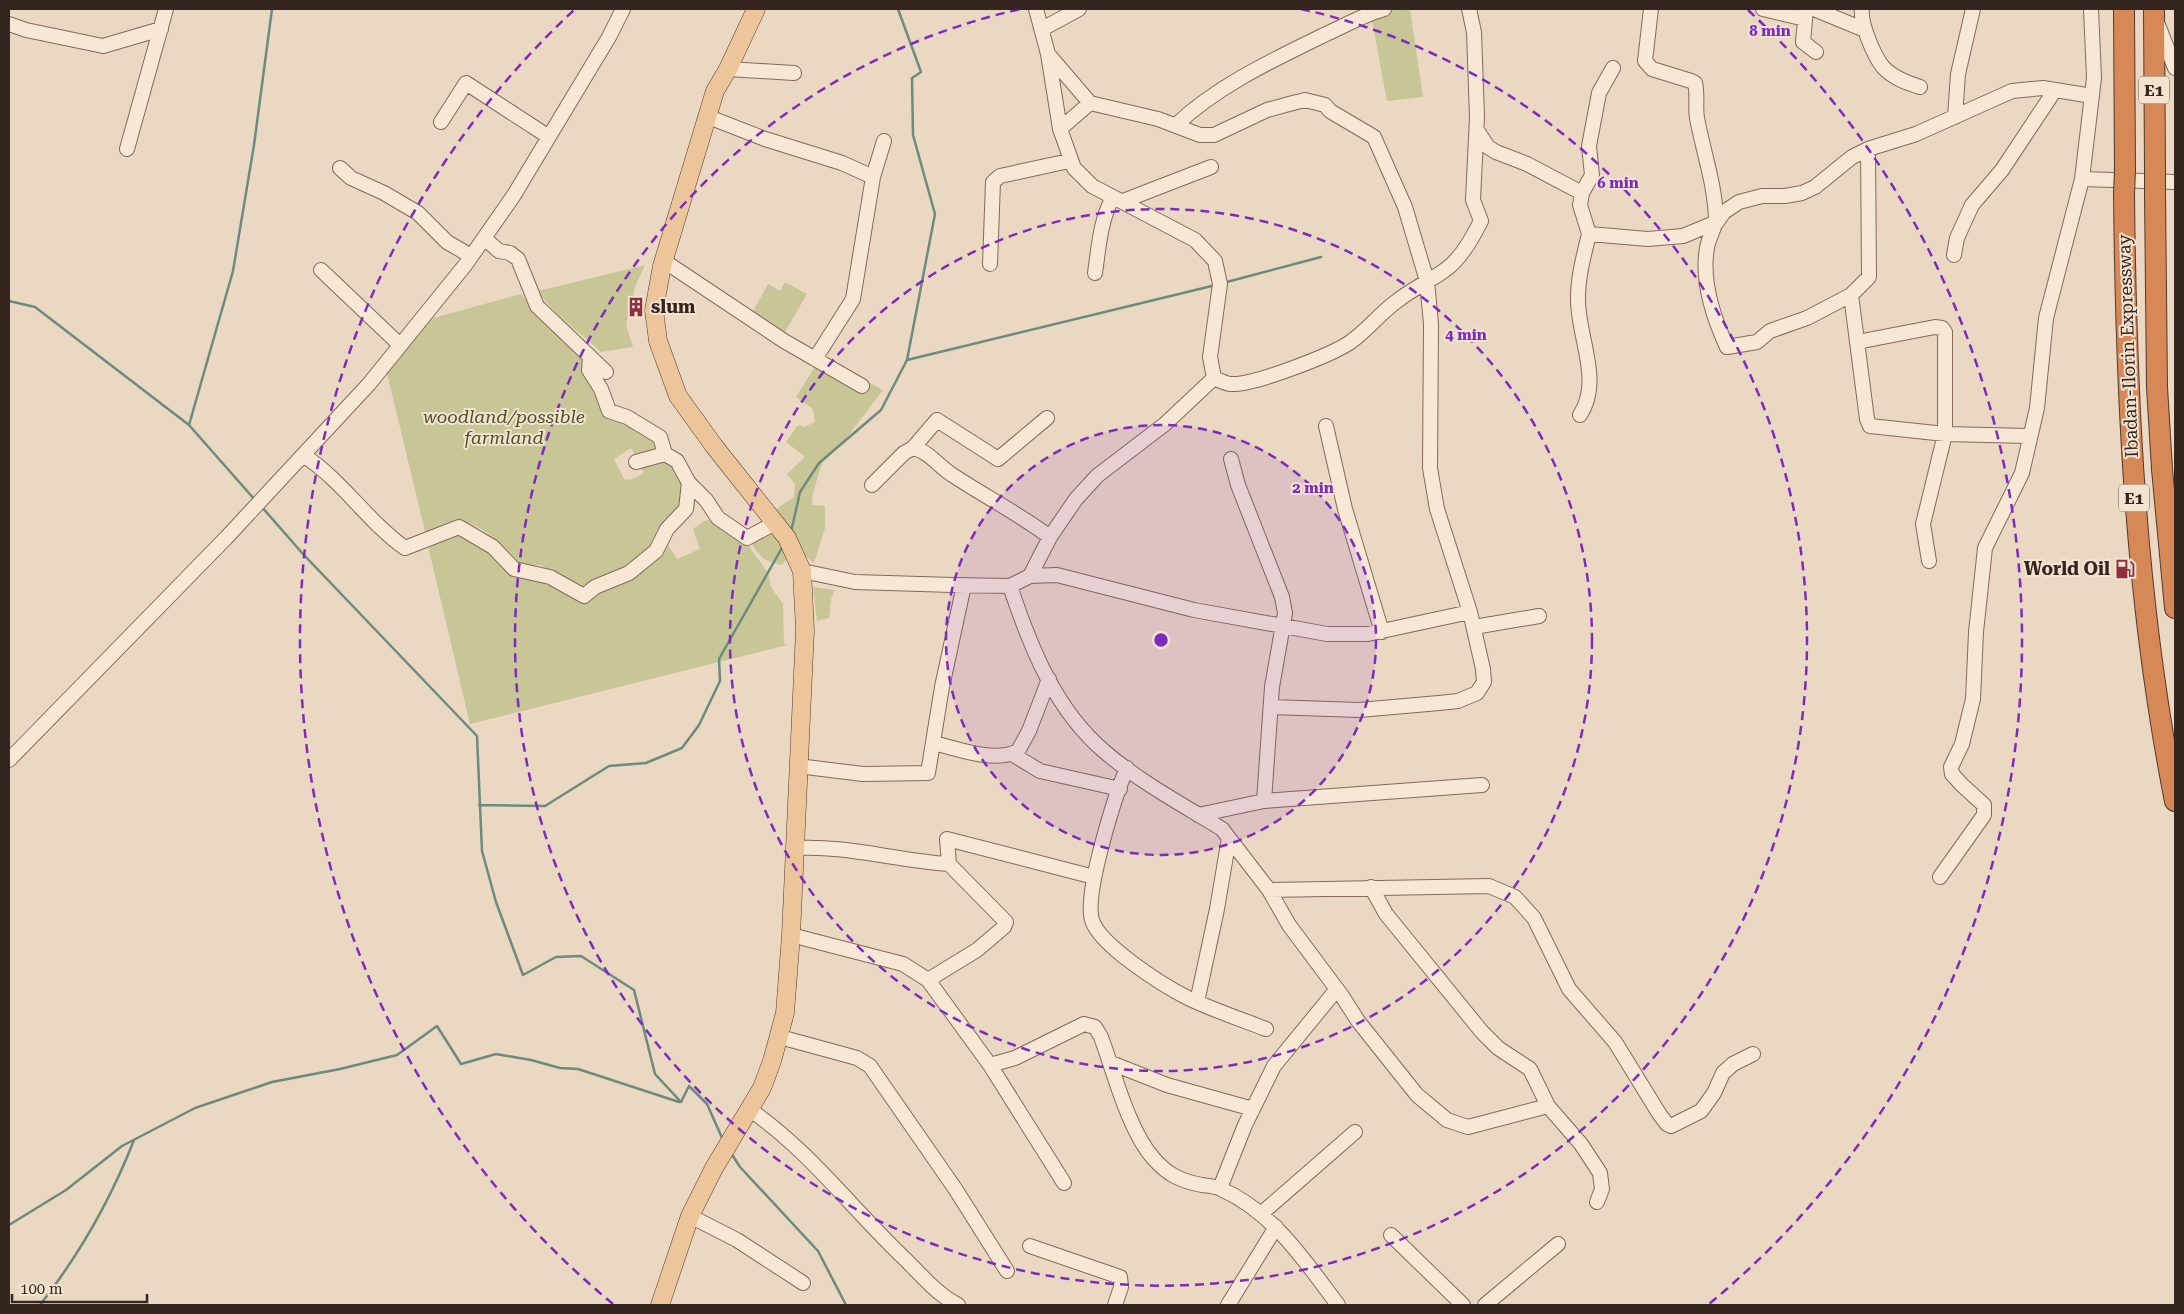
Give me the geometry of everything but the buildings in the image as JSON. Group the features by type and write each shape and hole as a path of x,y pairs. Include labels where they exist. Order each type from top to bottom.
{"highway":[{"name":"Ibadan-Ilorin Expressway","path":"2124,9 2124,193 2127,368 2137,531 2158,714 2175,801"},
{"name":"Ibadan-Ilorin Expressway","path":"2154,12 2157,387 2162,469 2175,599"}],"main road":[{"path":"660,1305 690,1216 714,1168 762,1088 780,1037 785,1013 791,935 805,630 802,572 787,538 714,446 678,396 668,376 658,341 654,310 664,261 706,116 715,91 728,69 756,9"}],"street":[{"path":"127,148 166,9"},
{"path":"9,760 226,538 368,384 400,345 471,256 514,195 609,37 623,9"},
{"path":"1036,9 1048,54 1060,129 1069,161 1080,176 1171,229 1194,240 1215,261 1220,284 1210,357 1214,378"},
{"path":"1042,29 1079,9"},
{"path":"1176,125 1230,85 1304,45 1371,12 1384,9"},
{"path":"1214,378 1231,384 1252,381 1310,362 1349,343 1379,315 1454,262 1480,221 1473,200 1477,130 1474,32 1469,9"},
{"path":"1651,9 1644,61 1652,69 1695,84 1697,115 1710,174 1716,222"},
{"path":"1763,9 1808,12 1865,30"},
{"path":"1862,9 1865,30 1882,66 1900,80 1920,87"},
{"path":"1955,117 1958,74 1973,9"},
{"path":"1940,877 1984,815 1984,805 1952,774 1951,767 1962,744 1973,699 1976,632 1985,548 2022,473 2029,436 2038,408 2046,318 2082,179 2094,78 2091,9"},
{"path":"1808,12 1803,42 1816,52"},
{"path":"2154,12 2175,67"},
{"path":"9,24 26,30 103,46 161,29"},
{"path":"1048,54 1090,103 1126,110 1176,125 1200,135 1214,135 1267,110 1305,100 1325,104 1330,111 1371,134 1377,140 1405,207 1426,281 1432,324 1430,468 1437,509 1474,627 1484,682 1478,693 1458,701 1360,710 1271,707"},
{"path":"1580,415 1587,400 1588,384 1587,354 1580,328 1578,278 1589,234 1580,205 1582,193 1592,176 1589,146 1599,93 1613,68"},
{"path":"728,69 794,72"},
{"path":"441,122 466,83 549,137"},
{"path":"1868,149 1869,277 1851,294 1806,318 1770,331 1756,342 1727,347 1718,328 1705,273 1707,248 1716,222 1724,212 1739,202 1762,196 1786,196 1815,187 1852,157 1868,149 1916,134 2012,91 2043,88 2092,96"},
{"path":"1954,255 1957,238 1972,205 2002,170 2056,90"},
{"path":"1060,129 1090,103"},
{"path":"706,116 765,139 811,152 873,177"},
{"path":"1477,130 1481,138 1496,152"},
{"path":"815,359 853,299 873,177 884,140"},
{"path":"1475,163 1489,150 1527,164 1582,193"},
{"path":"990,264 993,182 1000,176 1069,161"},
{"path":"1095,273 1104,214 1118,199 1211,167"},
{"path":"340,168 351,178 384,193 418,213 446,242 471,256"},
{"path":"2082,179 2175,182"},
{"path":"1589,234 1668,239 1683,236 1716,222"},
{"path":"484,238 499,251 510,253 518,259 537,306 606,372"},
{"path":"664,261 784,342 862,386"},
{"path":"321,270 400,345"},
{"path":"1851,294 1867,419 1870,426 1945,434 2029,436"},
{"path":"1857,342 1935,327 1942,328 1944,332 1945,434 1923,524 1928,561"},
{"path":"590,357 590,370 601,389 609,410 627,417 660,437 665,454 676,461 689,483 706,500 718,518 747,538 775,523"},
{"path":"1030,576 1050,537 1076,499 1097,476 1165,424 1214,378"},
{"path":"872,485 904,453 913,448 937,420 998,460 1047,418"},
{"path":"1326,426 1345,509 1382,632"},
{"path":"913,448 921,449 952,475 1024,518 1050,537"},
{"path":"636,462 665,454"},
{"path":"303,455 322,467 385,534 405,548 459,528 493,547 514,569 550,577 584,596 595,587 629,573 656,551 667,529 686,509 689,483"},
{"path":"1231,459 1238,485 1282,597 1285,612 1284,627 1272,687 1264,801"},
{"path":"802,572 855,582 1010,586 1030,576 1057,575 1077,578 1194,610 1326,634 1382,632 1470,612"},
{"path":"798,766 863,774 925,774 930,769 942,687 964,585"},
{"path":"1010,586 1026,635 1069,713 1104,751 1198,815 1222,829 1269,890 1289,925 1337,989 1358,1021 1418,1095 1447,1120 1468,1127 1548,1106"},
{"path":"1474,627 1539,616"},
{"path":"934,742 976,754 1012,754 1018,751 1029,731 1049,679"},
{"path":"1012,754 1040,771 1120,788"},
{"path":"1127,768 1094,877 1090,897 1091,919 1097,930 1116,951 1147,974 1197,1002 1266,1029"},
{"path":"1198,815 1264,801 1482,785"},
{"path":"1197,1002 1218,909 1229,838"},
{"path":"928,980 977,950 1004,927 1006,922 949,864 946,841 949,839 1094,877"},
{"path":"795,848 832,848 914,862 949,864"},
{"path":"1269,890 1489,886 1515,897 1534,918 1569,989 1615,1042 1660,1114 1667,1124 1671,1126 1701,1111 1714,1093 1723,1073 1733,1064 1753,1054"},
{"path":"1371,887 1386,914 1482,1032 1498,1048 1530,1069 1539,1091 1548,1106 1581,1144 1600,1173 1602,1188 1597,1202"},
{"path":"791,935 903,964 928,980 990,1065 1064,1184"},
{"path":"1220,1188 1253,1109 1274,1066 1337,989"},
{"path":"990,1065 1014,1058 1084,1024 1095,1027 1111,1063 1136,1132 1153,1158 1171,1176 1186,1182 1220,1188 1262,1213 1276,1227 1338,1305"},
{"path":"780,1037 857,1058 870,1066 956,1190 1006,1271"},
{"path":"1111,1063 1159,1082 1253,1109"},
{"path":"749,1109 797,1148 888,1244 931,1284 958,1305"},
{"path":"1262,1213 1354,1132"},
{"path":"690,1216 737,1240 803,1283"},
{"path":"1228,1305 1276,1227"},
{"path":"1391,1236 1463,1305"},
{"path":"1485,1305 1558,1244"},
{"path":"1030,1246 1120,1277 1121,1287 1115,1305"}],"green space":[{"path":"1398,9 1410,9 1423,97 1387,101 1371,15"},
{"path":"645,265 635,287 626,325 633,347 601,352 560,316 538,291"},
{"path":"785,282 807,294 785,332 752,313 768,284 780,291"},
{"name":"woodland/possible farmland","path":"521,294 550,330 575,346 608,410 617,422 654,435 659,450 635,455 631,448 614,459 624,479 630,480 644,473 639,464 659,459 674,465 686,495 687,502 653,539 639,566 578,590 565,584 541,565 522,566 502,545 489,535 477,527 464,522 451,522 438,527 427,540 387,373 430,319"},
{"path":"821,357 883,390 842,444 822,463 813,493 812,505 825,506 825,528 814,563 800,551 775,510 794,497 795,484 787,474 805,457 786,442 798,425 804,427 815,422 813,409 796,397"},
{"path":"717,518 746,542 768,573 771,587 783,604 784,644 787,645 470,724 428,546 453,528 524,574 545,577 565,593 619,581 638,574 645,569 664,539 677,559 700,549 693,529 704,521"},
{"path":"767,533 778,537 787,558 782,565 764,559 752,544"},
{"path":"813,587 835,590 831,599 829,618 817,621"}],"waterway":[{"path":"189,425 233,271 254,145 272,9"},
{"path":"791,532 800,492 819,463 881,410 907,360 935,214 913,135 912,78 921,72 898,9"},
{"path":"1223,283 1321,257"},
{"path":"907,360 1216,285"},
{"path":"9,301 35,307 189,425 255,500"},
{"path":"261,506 303,554 477,736 482,851 496,902 523,975 556,957 581,956 634,990 655,1074 681,1102 689,1086 707,1104 723,1140"},
{"path":"479,805 545,806 609,766 646,763 682,748 699,725 720,681 719,659 783,546"},
{"path":"9,1225 66,1190 122,1146 195,1108 272,1082 340,1069 397,1055 437,1026 461,1064 496,1054 531,1060 560,1068 578,1069 679,1102"},
{"path":"40,1305 68,1266 93,1226 115,1184 134,1140"},
{"path":"731,1153 740,1167 818,1251 846,1305"}],"place":[{"name":"slum","path":"636,307"},
{"name":"World Oil","path":"2125,569"}]}
